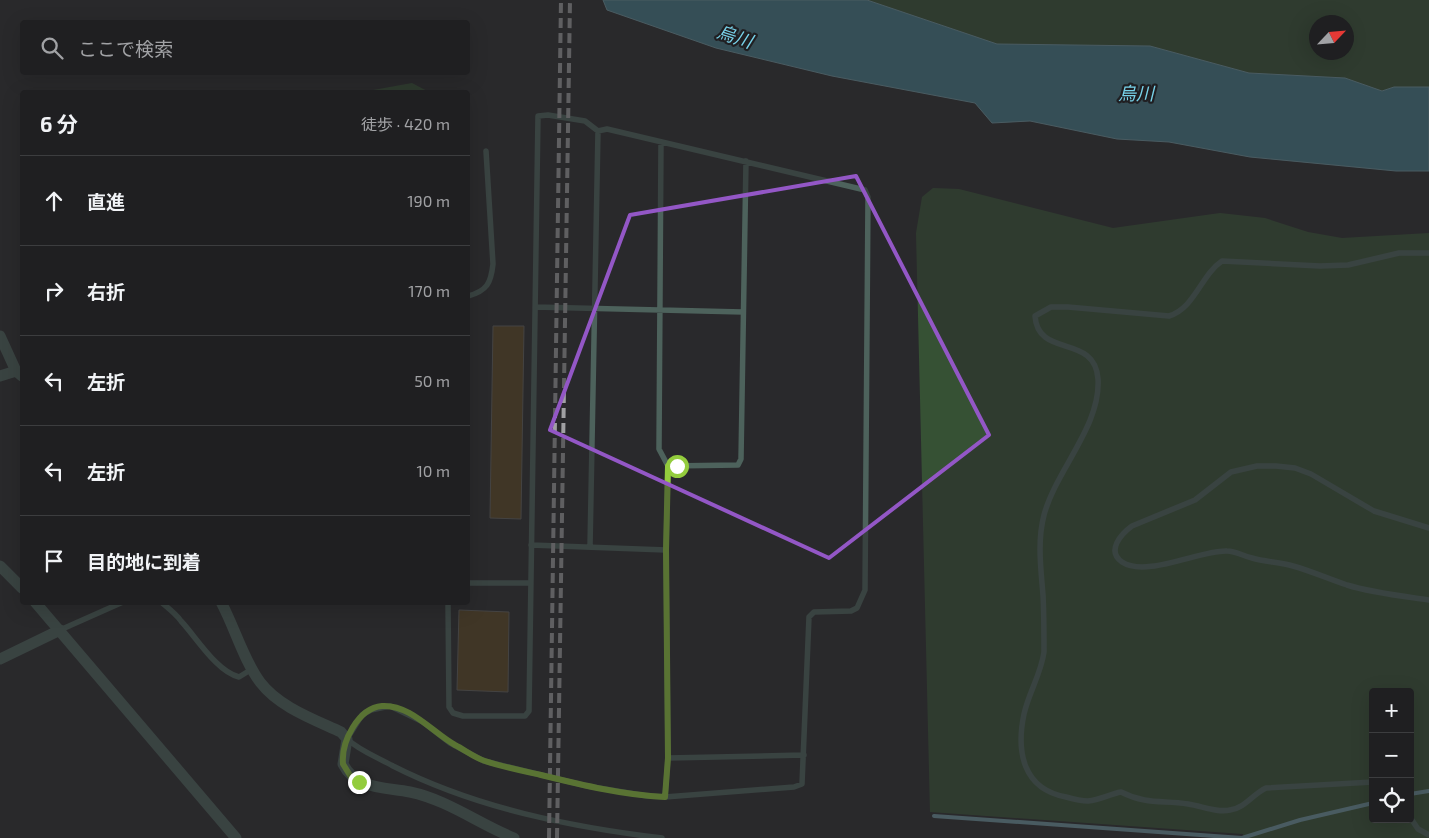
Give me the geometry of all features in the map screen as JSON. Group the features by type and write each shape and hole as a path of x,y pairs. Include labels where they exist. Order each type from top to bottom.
{"street":[{"path":"0,336 19,374 0,376"},
{"path":"0,566 20,586"},
{"path":"38,605 236,838"},
{"path":"222,605 252,669 266,689 282,702 341,732 347,739 343,764 351,777 359,782 411,792 447,804 514,838"},
{"path":"0,659 60,630"}],"lane":[{"path":"448,605 448,707 453,713 463,716 525,716 529,711 538,116 548,115 585,120 598,131"},
{"path":"598,131 607,129 857,187 865,190 868,197 865,590 857,608 851,611 814,612 809,617 802,784 794,787 665,797 647,796 587,786 484,761 450,743 423,722 390,706 370,710 362,715 347,739 356,747 410,774 472,798 527,814 662,838"},
{"path":"590,547 598,131"},
{"path":"661,142 659,449 668,466 666,550 668,758 665,797"},
{"path":"470,295 481,291 491,281 493,264 486,151"},
{"path":"668,466 738,465 741,459 746,162"},
{"path":"1369,782 1266,788 1257,792 1238,808 1229,810 1187,804 1140,801 1121,792 1086,801 1068,798 1050,794 1028,772 1020,746 1024,713 1041,670 1044,652 1040,540 1044,516 1050,498 1099,398 1097,368 1092,359 1078,349 1048,341 1040,334 1036,326 1035,316 1051,307 1169,316 1184,308 1214,267 1222,262 1320,266 1348,265 1399,253 1429,253"},
{"path":"535,307 595,310 743,312"},
{"path":"1429,528 1374,511 1310,474 1295,468 1257,466 1231,472 1195,500 1132,526 1116,542 1115,551 1117,558 1124,564 1145,566 1164,565 1224,551 1235,552 1251,558 1291,565 1364,589 1429,600"},
{"path":"532,545 666,550"},
{"path":"470,583 531,583"},
{"path":"60,630 116,605"},
{"path":"164,605 181,620 197,641 230,675 239,677 252,669"},
{"path":"668,758 804,755"},
{"path":"1414,823 1418,829 1429,836"}],"highlighted area":[{"path":"856,176 989,435 829,558 550,430 630,215"}],"green space":[{"path":"867,0 1429,0 1429,87 1394,87 1382,91 1345,78 1249,73 1150,46 997,44"},
{"path":"412,83 425,90 373,90"},
{"path":"933,188 959,189 1113,228 1220,213 1265,218 1308,232 1342,238 1429,233 1429,838 1244,838 1243,834 930,812 916,233 922,197"}],"water":[{"name":"烏川","path":"603,0 867,0 997,44 1150,46 1249,73 1345,78 1382,91 1394,87 1429,87 1429,171 1396,171 1250,157 1169,142 1117,139 1030,121 992,123 975,103 832,76 716,48 607,10"}],"building":[{"path":"493,326 524,326 521,519 490,518"},
{"path":"459,610 509,612 508,692 457,690"}],"waterway":[{"path":"1414,793 1429,791"},
{"path":"934,816 1242,838 1300,820 1369,804"}],"railway":[{"path":"549,838 561,0"},
{"path":"557,838 570,0"}],"route":[{"path":"359,782 351,777 343,764 342,757 347,739 362,715 380,706 390,706 423,722 450,743 484,761 587,786 647,796 665,797 668,758 666,550 668,466 677,466"}]}
